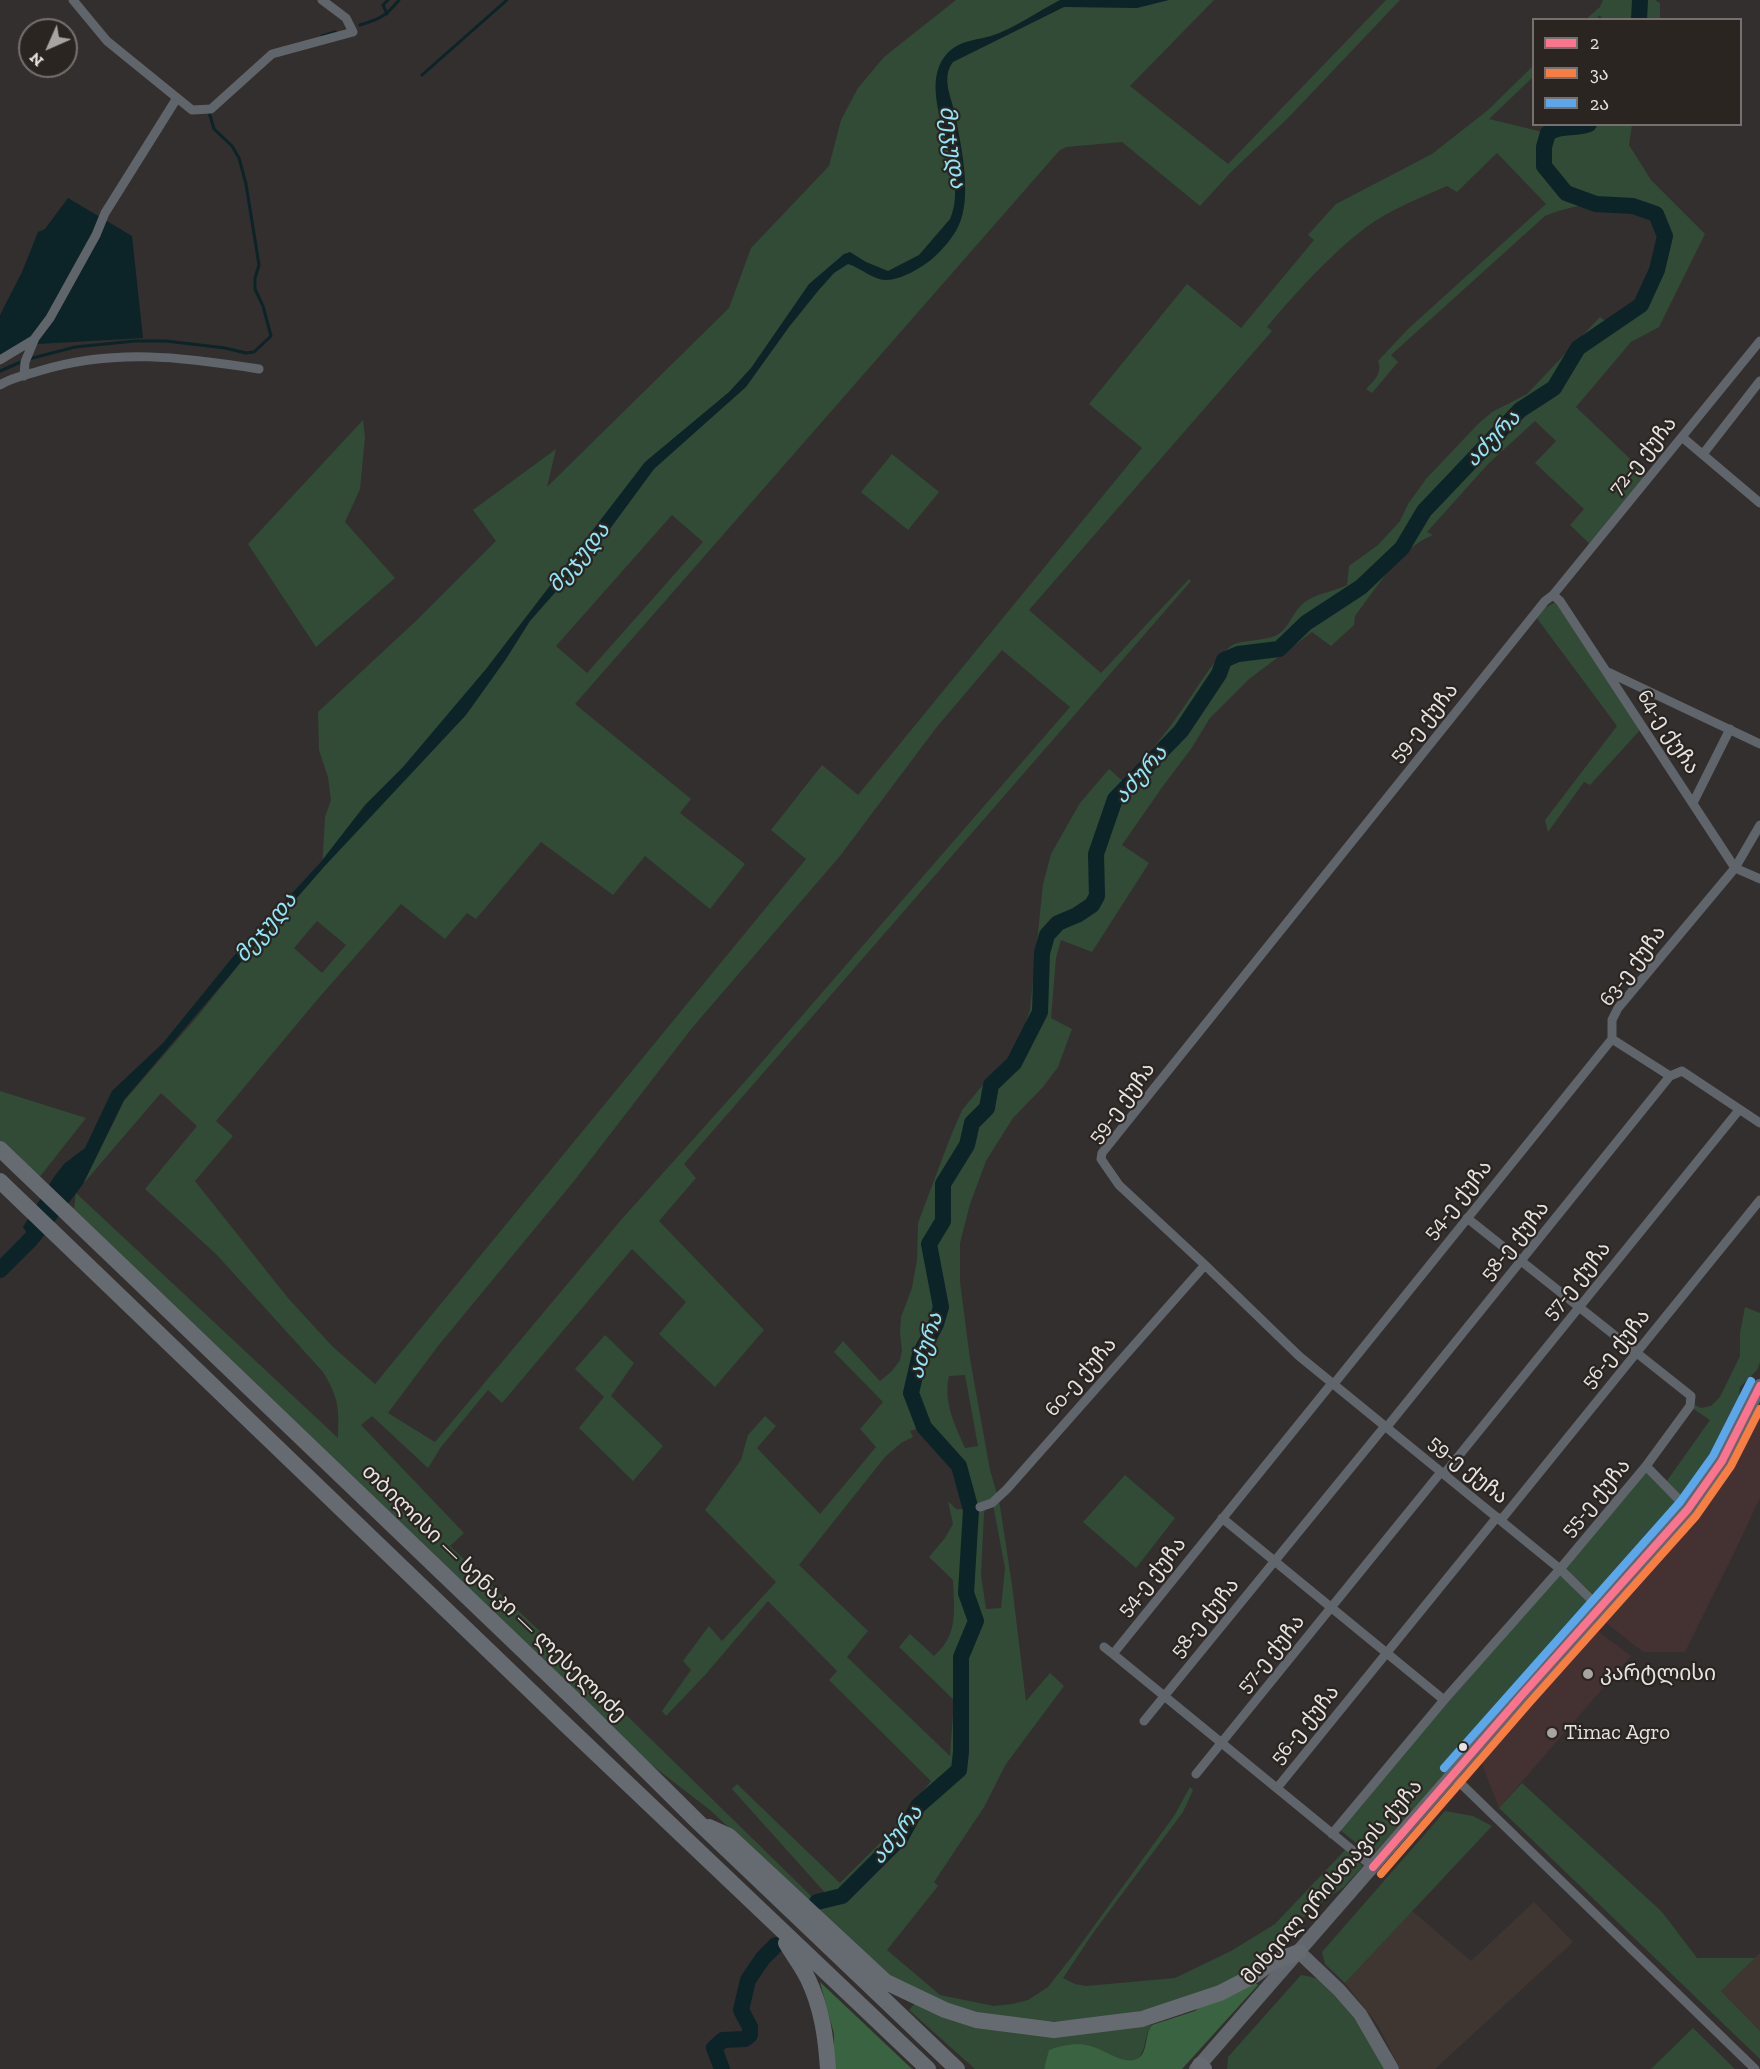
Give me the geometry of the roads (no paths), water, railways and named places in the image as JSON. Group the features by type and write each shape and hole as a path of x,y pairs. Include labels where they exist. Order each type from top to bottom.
{"highway":[{"name":"თბილისი — სენაკი — ლესელიძე","path":"0,1149 583,1708 696,1821 957,2069"},
{"path":"0,1181 777,1927 928,2069"},
{"path":"696,1821 729,1836 886,1982 945,2010 976,2020 1054,2030 1142,2019 1220,1993 1253,1976 1272,1962 1299,1952"},
{"path":"777,1927 808,1979 821,2015 826,2034 828,2069"}],"main road":[{"name":"მიხეილ ერისთავის ქუჩა","path":"1200,2068 1452,1775 1688,1509 1722,1461 1760,1386"},
{"path":"1299,1952 1339,1990 1360,2014 1392,2069"}],"street":[{"path":"73,0 107,41 192,110 207,109 272,54 353,32 346,18 322,0"},
{"path":"24,376 26,357 35,338 50,318 96,235 105,213 177,98"},
{"path":"0,360 35,338"},
{"name":"72-ე ქუჩა","path":"1549,598 1760,341"},
{"path":"0,385 63,363 110,356 156,356 259,369"},
{"path":"1703,453 1760,381"},
{"path":"1682,436 1758,497"},
{"name":"64-ე ქუჩა","path":"1549,598 1560,601 1736,868"},
{"name":"59-ე ქუჩა","path":"1549,598 1102,1153 1101,1159 1119,1185 1299,1356 1560,1569 1600,1608"},
{"path":"1608,672 1760,744"},
{"path":"1693,803 1730,729"},
{"name":"63-ე ქუჩა","path":"1760,825 1736,868 1618,1008 1612,1020 1612,1039 1670,1076 1682,1071 1760,1124"},
{"path":"1736,868 1760,879"},
{"name":"54-ე ქუჩა","path":"1113,1654 1612,1039"},
{"name":"58-ე ქუჩა","path":"1144,1721 1522,1261 1670,1076"},
{"name":"57-ე ქუჩა","path":"1196,1774 1739,1110"},
{"name":"56-ე ქუჩა","path":"1277,1788 1760,1200"},
{"name":"55-ე ქუჩა","path":"1332,1834 1444,1700 1560,1569 1646,1466 1690,1406 1691,1396 1467,1218"},
{"name":"60-ე ქუჩა","path":"980,1506 992,1503 1007,1489 1205,1265"},
{"path":"1646,1466 1688,1509"},
{"path":"1222,1518 1444,1700"},
{"path":"1104,1647 1373,1867"},
{"path":"1452,1775 1755,2069"}],"water":[{"path":"1060,0 1169,0 1137,8 1064,7 953,62 949,68 947,81 960,141 965,201 958,227 950,240 927,262 911,273 898,278 881,279 848,264 834,273 789,327 746,387 654,469 604,537 530,621 466,715 322,869 124,1100 83,1184 39,1242 31,1239 23,1227 64,1164 85,1148 112,1091 163,1043 232,958 320,863 365,805 403,767 486,669 645,462 729,392 751,368 809,284 844,254 850,252 888,271 919,255 950,219 955,199 954,177 937,106 936,84 940,65 957,46 1000,33"},
{"path":"68,198 132,236 143,338 20,345 0,355 0,315 22,272 38,232 45,229"}],"waterway":[{"path":"387,14 383,5 388,0"},
{"path":"360,25 382,16 399,0"},
{"path":"422,75 507,0"},
{"name":"აძურა","path":"1639,18 1640,0"},
{"path":"322,36 335,32"},
{"path":"29,359 75,347 135,341 166,341 225,348 246,353 254,352 271,336 263,306 255,289 255,278 259,265 246,184 239,158 232,146 214,129 209,112"},
{"name":"აძურა","path":"817,1902 842,1896 901,1837 918,1806 959,1770 961,1657 976,1621 966,1593 971,1510 959,1466 924,1427 911,1393 920,1354 936,1324 941,1307 929,1244 943,1221 943,1184 967,1145 972,1123 987,1108 991,1085 1014,1063 1040,1012 1042,953 1047,935 1058,923 1077,915 1092,905 1097,896 1096,854 1115,799 1181,731 1219,674 1224,660 1238,654 1279,649 1306,623 1361,587 1402,548 1424,511 1520,410 1554,388 1578,348 1641,305 1657,270 1665,236 1656,214 1633,206 1596,204 1566,193 1544,166 1544,147 1548,133 1558,129 1582,126"},
{"path":"0,371 23,361"},
{"name":"მეჯუდა","path":"0,1270 31,1239 43,1221"},
{"name":"აძურა","path":"722,2069 714,2048 723,2040 745,2039 750,2035 750,2027 741,2010 748,1980 763,1958 776,1945"}],"place":[{"name":"კარტლისი","path":"1588,1674"},
{"name":"Timac Agro","path":"1552,1733"}]}
